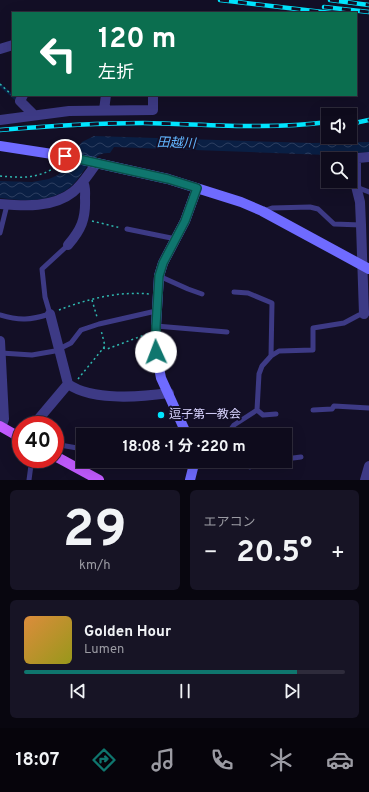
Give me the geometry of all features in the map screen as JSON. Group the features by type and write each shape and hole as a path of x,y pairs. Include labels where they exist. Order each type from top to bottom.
{"main road":[{"path":"0,426 12,432"},
{"path":"64,461 98,480"}],"street":[{"path":"0,49 12,45"},
{"path":"104,110 106,96"},
{"path":"0,120 69,111 153,110 153,96"},
{"path":"22,98 34,115"},
{"path":"0,146 65,156 168,179 241,202 262,211 366,267"},
{"path":"357,159 369,156"},
{"path":"4,204 29,206 46,204 62,198 73,192 83,182 96,163"},
{"path":"68,245 78,233 84,219 85,185 83,182"},
{"path":"184,428 161,378 156,352 156,311 159,276 163,263 185,221 197,188"},
{"path":"356,188 360,202 366,267 366,314"},
{"path":"50,314 58,349 70,385 93,394 126,397 168,393"},
{"path":"0,341 4,418 0,426"},
{"path":"42,416 70,385"},
{"path":"365,480 369,466"},
{"path":"190,480 193,468"}],"lane":[{"path":"357,186 369,192"},
{"path":"0,233 4,204"},
{"path":"262,211 272,208 318,208 334,224 361,225"},
{"path":"127,229 176,239"},
{"path":"0,315 23,320 50,314 45,297 42,269 68,245"},
{"path":"159,276 202,294"},
{"path":"234,292 248,293 272,303 271,356"},
{"path":"1,353 32,355 55,351 71,343 81,330 99,324 156,311"},
{"path":"257,410 259,374 262,366 271,356 279,352 313,350 313,328 344,323 359,315 366,314"},
{"path":"156,328 227,332"},
{"path":"313,410 332,409 334,406 369,408"},
{"path":"257,410 263,415 276,414"},
{"path":"232,428 234,425 257,410"},
{"path":"64,446 76,448"},
{"path":"292,458 301,457"},
{"path":"29,480 31,468"}],"path":[{"path":"0,84 12,92"},
{"path":"0,176 21,178 45,174 58,166 65,156"},
{"path":"84,219 127,229"},
{"path":"50,314 92,299 138,293 157,295"},
{"path":"70,385 104,346 92,299"},
{"path":"103,348 107,349 156,328"}],"water":[{"name":"田越川","path":"94,136 321,144 357,144 357,142 369,142 369,152 321,152 321,155 114,147 110,153 97,156 87,166 74,184 62,193 45,199 36,200 0,198 0,181 32,182 49,179 58,175 70,162 74,152 82,142"}],"waterway":[{"path":"0,85 12,96"},
{"path":"13,96 16,99"}],"railway":[{"path":"220,0 322,12"},
{"path":"330,0 369,5"},
{"path":"324,7 369,12"},
{"path":"357,123 369,120"},
{"path":"0,130 54,126 143,123 282,126 321,123"}],"place":[{"name":"逗子第一教会","path":"161,415"}],"route":[{"path":"65,156 168,179 197,188 185,221 163,263 159,276 157,295 156,352"}]}
